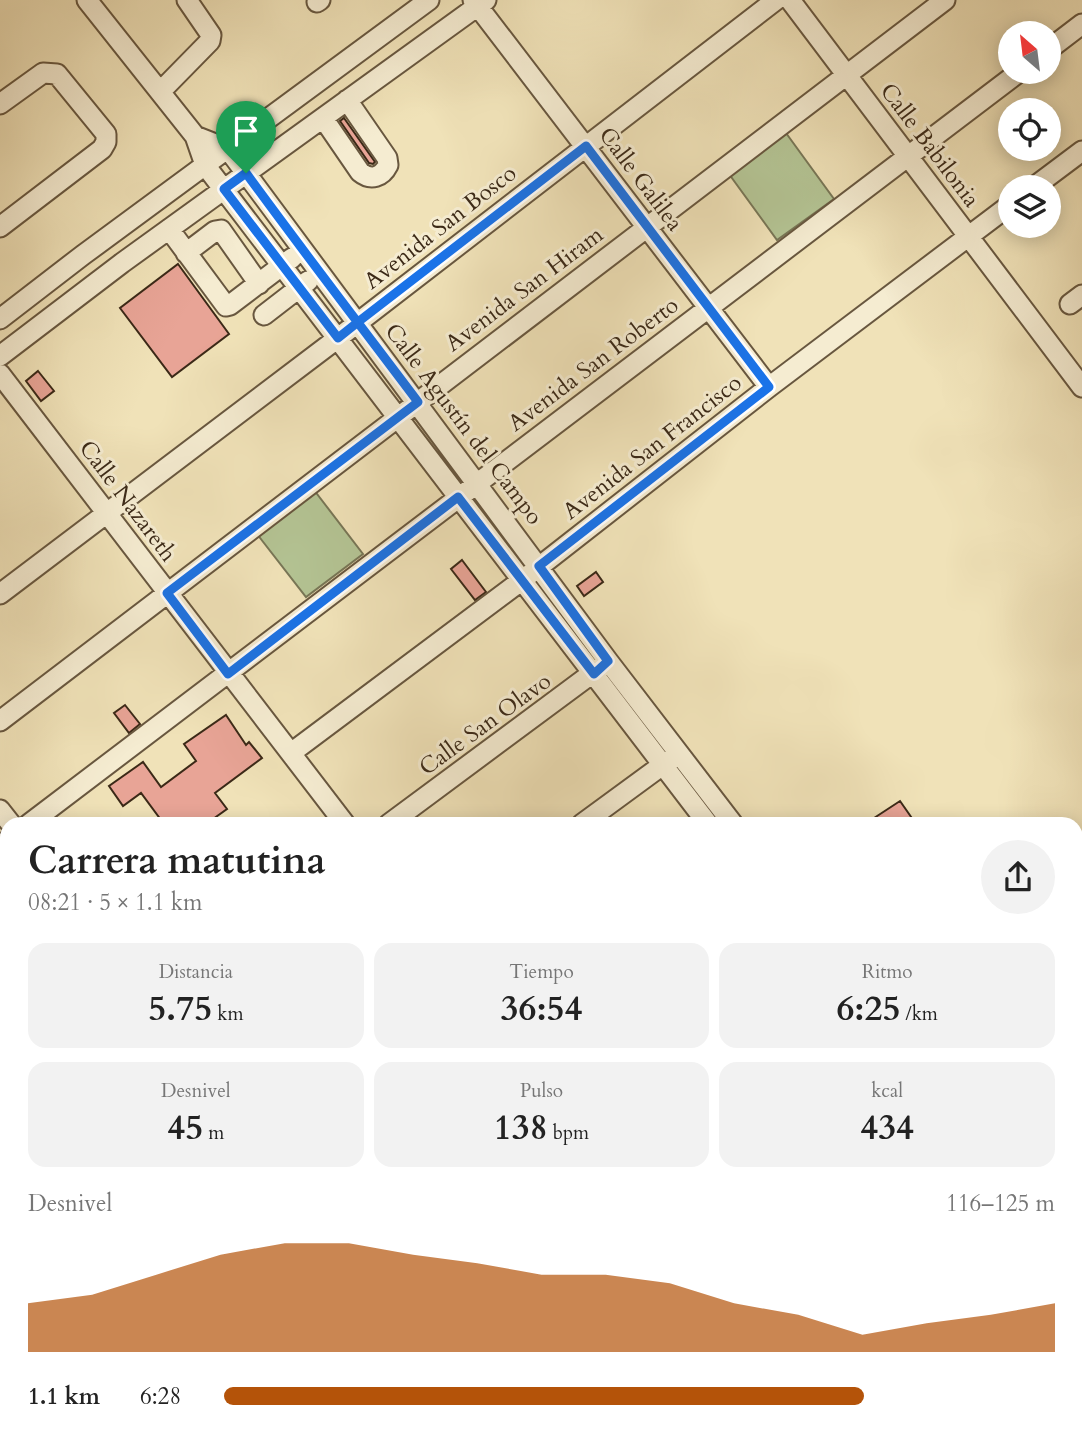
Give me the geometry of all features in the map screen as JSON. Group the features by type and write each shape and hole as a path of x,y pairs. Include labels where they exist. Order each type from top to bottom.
{"street":[{"name":"Calle Agustín del Campo","path":"88,0 195,136 205,165 521,581 601,668 671,759 726,817"},
{"path":"160,92 210,41 211,35 187,0"},
{"path":"0,319 429,0"},
{"name":"Avenida San Bosco","path":"0,594 338,338 776,0"},
{"name":"Calle Babilonia","path":"790,0 1082,387"},
{"name":"Avenida San Hiram","path":"0,721 945,0"},
{"path":"0,356 479,2"},
{"name":"Calle Galilea","path":"479,2 769,387"},
{"path":"1061,40 1082,24"},
{"path":"0,227 102,149 107,142 106,134 57,74 43,73 2,99"},
{"name":"Avenida San Roberto","path":"38,817 1004,84"},
{"path":"323,118 366,177 380,175 388,165 387,158 347,100"},
{"path":"337,138 361,120"},
{"name":"Calle Agustín del Campo","path":"195,136 228,149 539,566 601,668"},
{"path":"1050,175 1082,151"},
{"name":"Avenida San Francisco","path":"290,753 521,581 769,387 998,214"},
{"path":"169,229 226,306 302,250"},
{"path":"186,253 215,231 221,230 259,284"},
{"path":"264,315 319,272"},
{"name":"Calle Nazareth","path":"0,374 340,817"},
{"name":"Calle San Olavo","path":"399,817 601,668"},
{"name":"Calle Agustín del Campo","path":"671,759 704,817"},
{"path":"592,817 671,759"}],"green space":[{"path":"786,133 834,199 777,240 729,174"},
{"path":"314,490 363,554 306,597 257,534"}],"building":[{"path":"344,118 375,162 373,164 369,163 340,121"},
{"path":"178,264 229,334 172,377 120,308"},
{"path":"38,371 54,391 41,401 26,381"},
{"path":"462,560 486,592 475,600 451,569"},
{"path":"596,572 603,582 584,596 577,586"},
{"path":"125,705 140,724 129,733 114,713"},
{"path":"226,715 246,745 249,742 262,758 215,793 227,809 216,817 159,817 141,793 123,806 109,786 143,762 161,787 196,761 184,744"},
{"path":"900,801 911,817 876,817"}],"route":[{"path":"246,173 224,189 338,338 358,322 586,146 769,387 539,566 608,661 594,674 458,497 228,674 167,593 418,402 358,322 302,250 246,173"}]}
